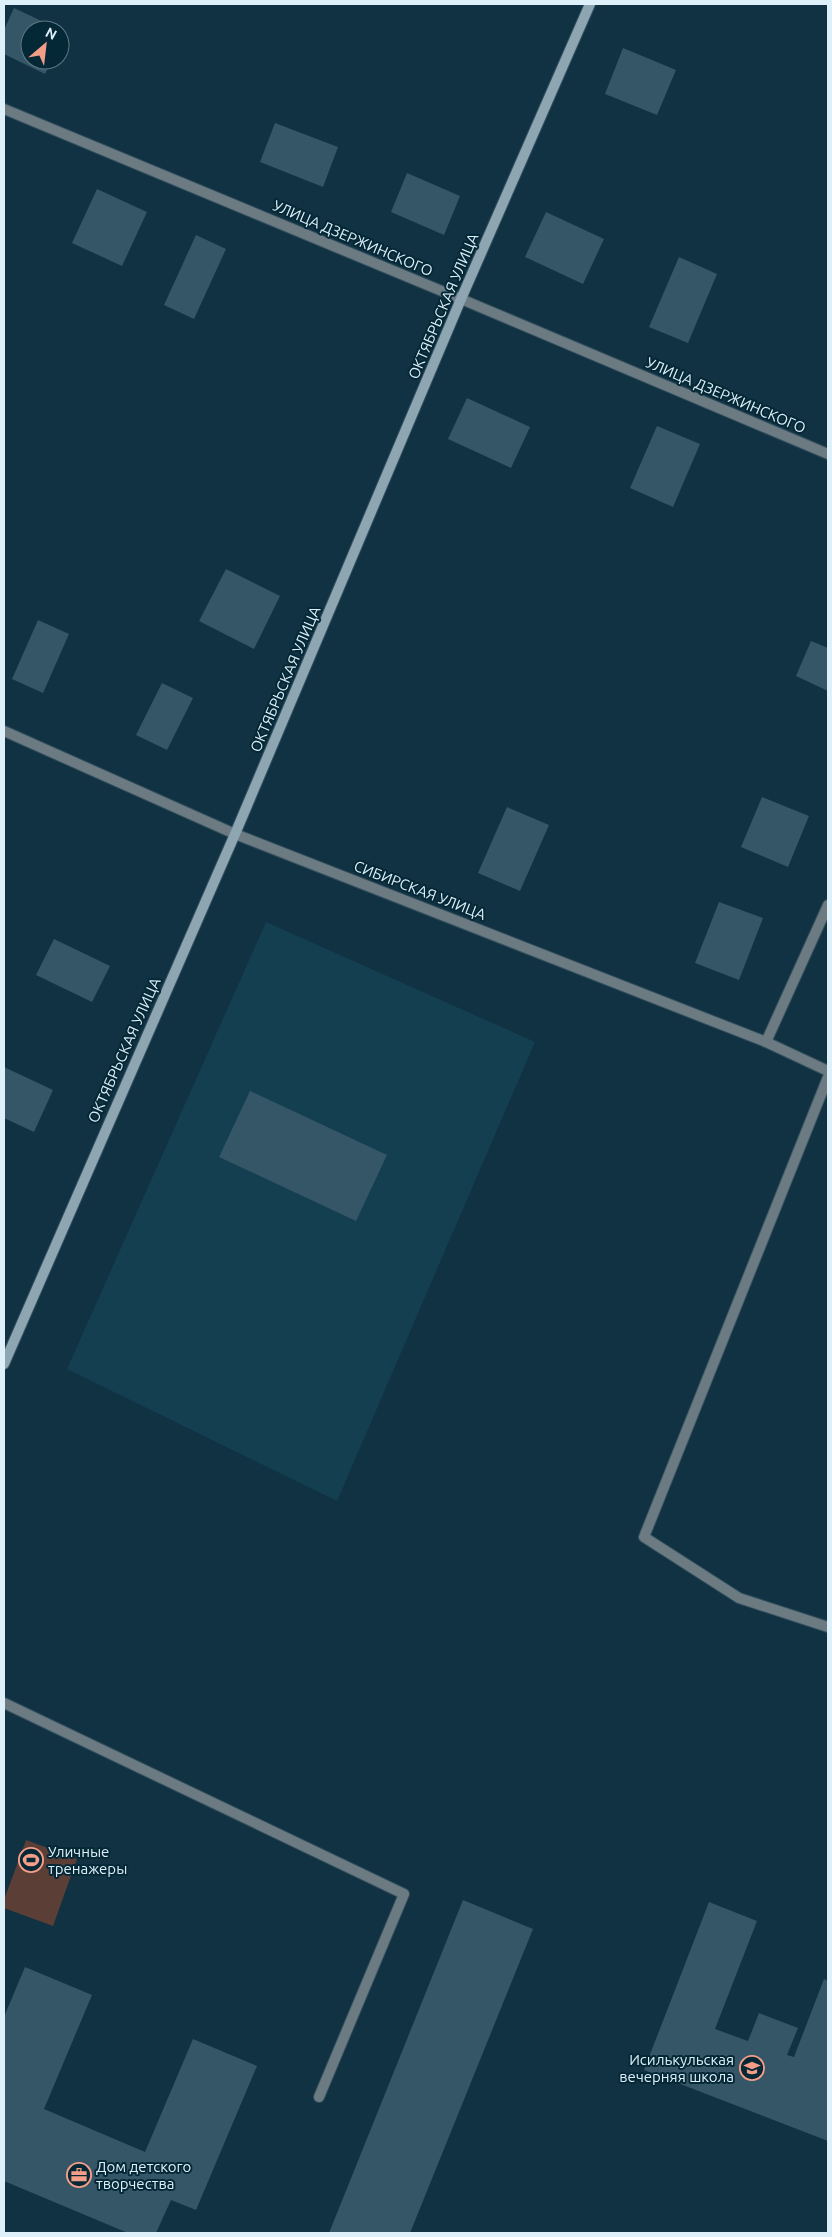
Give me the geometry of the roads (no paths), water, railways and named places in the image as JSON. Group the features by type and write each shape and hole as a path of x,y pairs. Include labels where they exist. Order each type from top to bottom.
{"street":[{"name":"ОКТЯБРЬСКАЯ УЛИЦА","path":"4,1364 236,834 461,299 590,4"},
{"name":"УЛИЦА ДЗЕРЖИНСКОГО","path":"4,109 828,454"},
{"name":"СИБИРСКАЯ УЛИЦА","path":"4,731 236,834 766,1042 828,1071"},
{"path":"766,1042 828,905"},
{"path":"828,1077 644,1537 739,1598 828,1627"},
{"path":"4,1703 404,1894 319,2097"}],"place":[{"name":"Уличные тренажеры","path":"31,1860"},
{"name":"Исилькульская вечерняя школа","path":"752,2068"},
{"name":"Дом детского творчества","path":"79,2175"}]}
